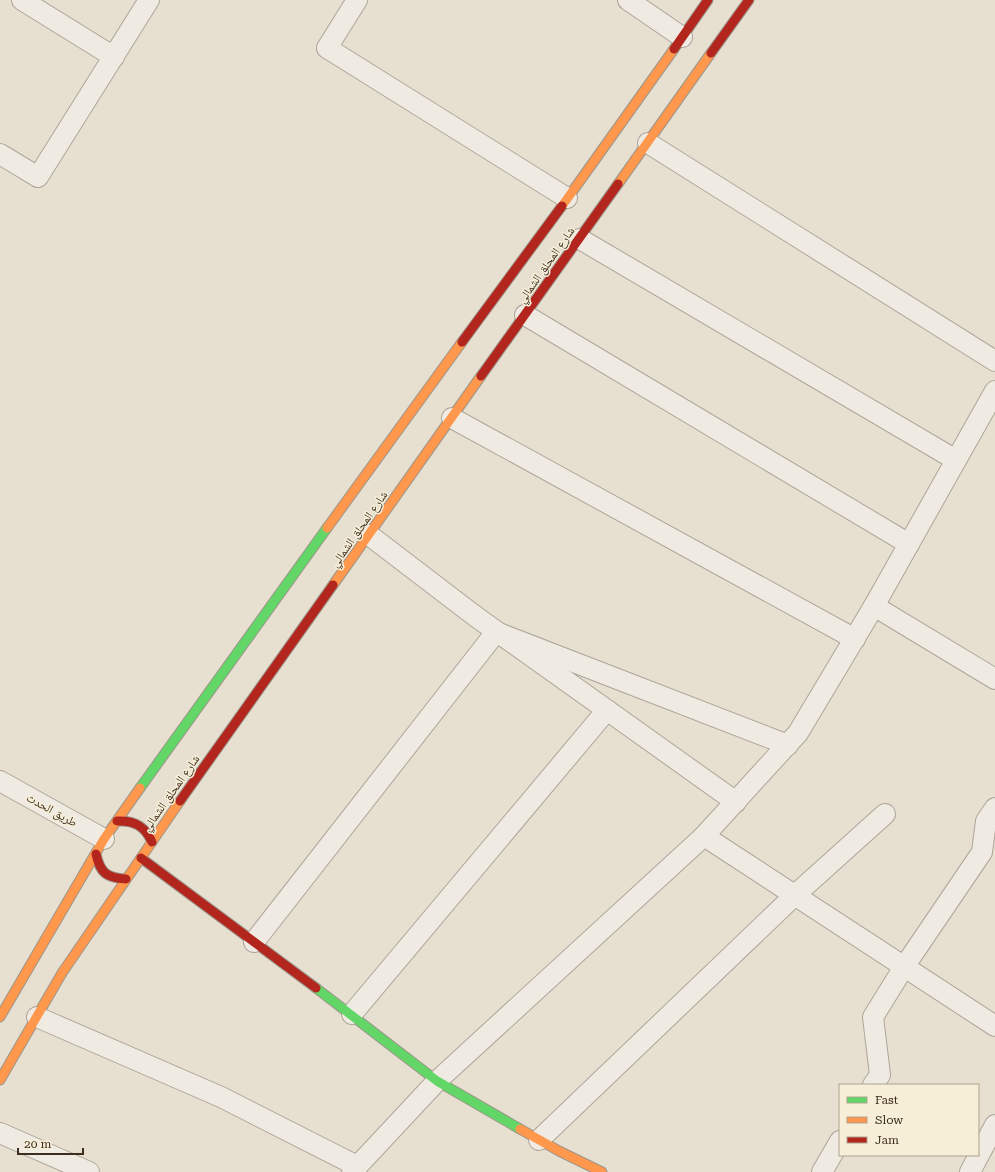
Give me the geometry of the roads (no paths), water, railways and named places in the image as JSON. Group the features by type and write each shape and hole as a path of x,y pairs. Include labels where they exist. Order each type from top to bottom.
{"main road":[{"name":"شارع المحلق الشمالي","path":"0,1017 100,846 117,821 191,715 645,91 708,0"},
{"name":"شارع المحلق الشمالي","path":"0,1080 62,973 214,752 749,0"},
{"path":"117,821 124,820 138,824 145,829 152,842"},
{"path":"100,846 97,863 102,871 113,878 126,879"},
{"path":"141,858 352,1014 437,1081 538,1140 602,1172"}],"street":[{"path":"22,0 114,57"},
{"path":"0,154 38,177 149,0"},
{"path":"357,0 327,48 567,198"},
{"path":"628,0 682,37"},
{"path":"648,143 995,361"},
{"path":"580,239 956,460"},
{"path":"525,315 909,544"},
{"path":"36,1017 221,1097 354,1169 437,1081 704,836 798,733 874,606 956,460 993,400"},
{"path":"452,418 855,638"},
{"path":"369,535 496,632 736,802"},
{"path":"874,606 995,679"},
{"path":"496,632 788,745"},
{"path":"254,942 496,632"},
{"path":"352,1014 607,710"},
{"name":"طريق الحدث","path":"0,781 100,846"},
{"path":"874,1084 880,1075 873,1017 904,966 982,852 986,821 995,808"},
{"path":"538,1140 795,895 885,814"},
{"path":"704,836 995,1026"},
{"path":"979,1155 995,1125"},
{"path":"0,1133 89,1172"},
{"path":"822,1172 839,1143"},
{"path":"970,1172 979,1156"}]}
